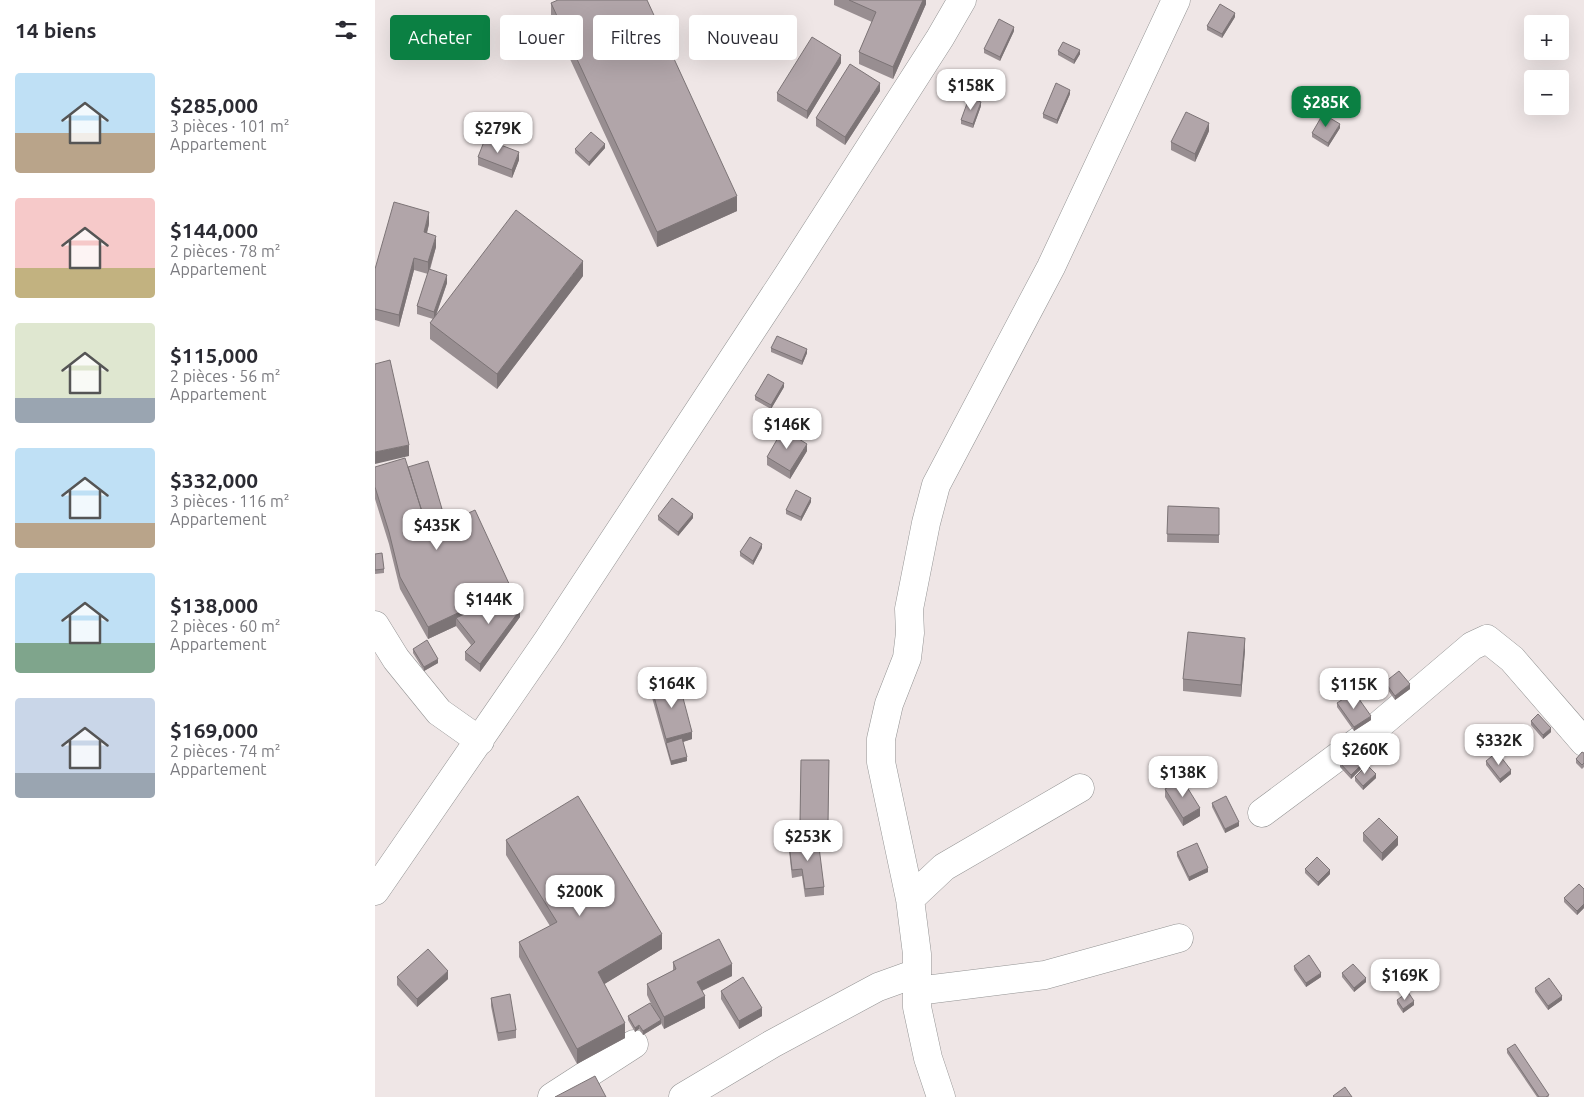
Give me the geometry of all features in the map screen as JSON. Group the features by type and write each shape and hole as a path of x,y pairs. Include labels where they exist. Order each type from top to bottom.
{"street":[{"path":"375,891 480,741 553,632 788,275 940,38 962,0"},
{"path":"941,1097 928,1058 917,1007 917,954 910,899 881,762 881,739 889,704 907,658 910,633 909,609 926,522 936,486 1051,267 1175,0"},
{"path":"375,625 396,659 439,712 480,741"},
{"path":"1262,813 1371,732 1472,646 1487,639 1512,659 1584,742"},
{"path":"910,899 944,867 1080,788"},
{"path":"683,1097 772,1044 877,987 917,982 1045,974 1179,938"},
{"path":"552,1097 634,1044"}],"building":[{"path":"558,0 647,0 654,15 593,15 593,60 675,60 737,196 657,232 577,60 583,60 583,15 557,15 551,3"},
{"path":"849,0 923,0 893,67 859,52 876,12"},
{"path":"1220,4 1235,13 1222,34 1207,26"},
{"path":"999,19 1014,27 1000,57 984,49"},
{"path":"812,37 841,55 807,111 777,93"},
{"path":"1063,42 1080,50 1074,60 1058,51"},
{"path":"850,64 880,83 845,137 816,118"},
{"path":"1056,83 1070,90 1057,120 1043,114"},
{"path":"969,98 981,102 973,124 961,120"},
{"path":"1186,112 1209,123 1195,154 1171,142"},
{"path":"1323,114 1340,124 1328,143 1312,133"},
{"path":"591,132 605,144 589,162 575,149"},
{"path":"485,139 519,152 512,170 478,157"},
{"path":"394,202 429,212 424,232 436,236 428,262 414,258 399,315 375,309 375,269"},
{"path":"516,210 583,261 497,374 430,323"},
{"path":"429,269 447,275 434,312 417,306"},
{"path":"777,336 807,349 802,361 771,348"},
{"path":"390,360 409,445 375,452 375,364"},
{"path":"768,374 784,383 771,405 755,396"},
{"path":"783,429 807,444 790,471 767,457"},
{"path":"405,458 425,521 414,525 419,536 475,510 511,588 428,627 400,577 375,487 375,467"},
{"path":"428,461 442,509 423,515 408,467"},
{"path":"796,490 811,498 801,517 786,510"},
{"path":"672,498 693,514 678,532 658,516"},
{"path":"1168,506 1219,508 1219,535 1167,534"},
{"path":"750,537 762,544 753,561 740,552"},
{"path":"382,553 384,569 375,570 375,554"},
{"path":"511,592 520,610 480,664 465,652 475,642 456,618"},
{"path":"1188,632 1245,638 1241,685 1183,679"},
{"path":"427,640 438,659 424,667 413,649"},
{"path":"1399,671 1410,684 1395,696 1385,682"},
{"path":"678,679 692,732 666,739 651,686"},
{"path":"1354,692 1371,716 1354,727 1337,703"},
{"path":"1538,714 1551,728 1543,735 1531,721"},
{"path":"682,738 687,757 671,761 666,743"},
{"path":"1353,751 1364,762 1351,775 1340,763"},
{"path":"1497,752 1511,770 1500,779 1486,761"},
{"path":"1582,752 1584,753 1584,763 1582,765 1576,759"},
{"path":"801,760 829,760 828,822 800,822"},
{"path":"1367,765 1376,774 1363,786 1355,777"},
{"path":"1182,779 1200,808 1183,818 1165,789"},
{"path":"578,796 662,934 598,972 625,1023 577,1049 519,942 557,922 506,840"},
{"path":"1226,796 1239,822 1225,829 1212,803"},
{"path":"1379,818 1398,837 1382,853 1363,833"},
{"path":"818,839 824,887 805,889 802,869 792,870 789,843"},
{"path":"1197,843 1208,868 1189,877 1177,852"},
{"path":"1317,857 1330,870 1318,882 1305,869"},
{"path":"1579,884 1584,889 1584,904 1577,911 1564,898"},
{"path":"719,939 732,964 697,982 705,996 664,1017 647,984 676,969 673,962"},
{"path":"428,949 448,971 417,999 397,977"},
{"path":"1309,955 1321,973 1306,983 1294,966"},
{"path":"1353,964 1366,978 1354,988 1342,973"},
{"path":"743,977 762,1008 739,1021 721,991"},
{"path":"1549,978 1562,996 1548,1006 1535,988"},
{"path":"1408,992 1414,1001 1403,1009 1397,1000"},
{"path":"510,994 516,1030 498,1033 491,998"},
{"path":"650,1003 661,1020 643,1031 639,1025 635,1028 628,1016"},
{"path":"1515,1044 1549,1095 1546,1097 1539,1097 1507,1049"},
{"path":"595,1076 606,1097 555,1097"},
{"path":"1345,1087 1352,1097 1333,1096"}]}
